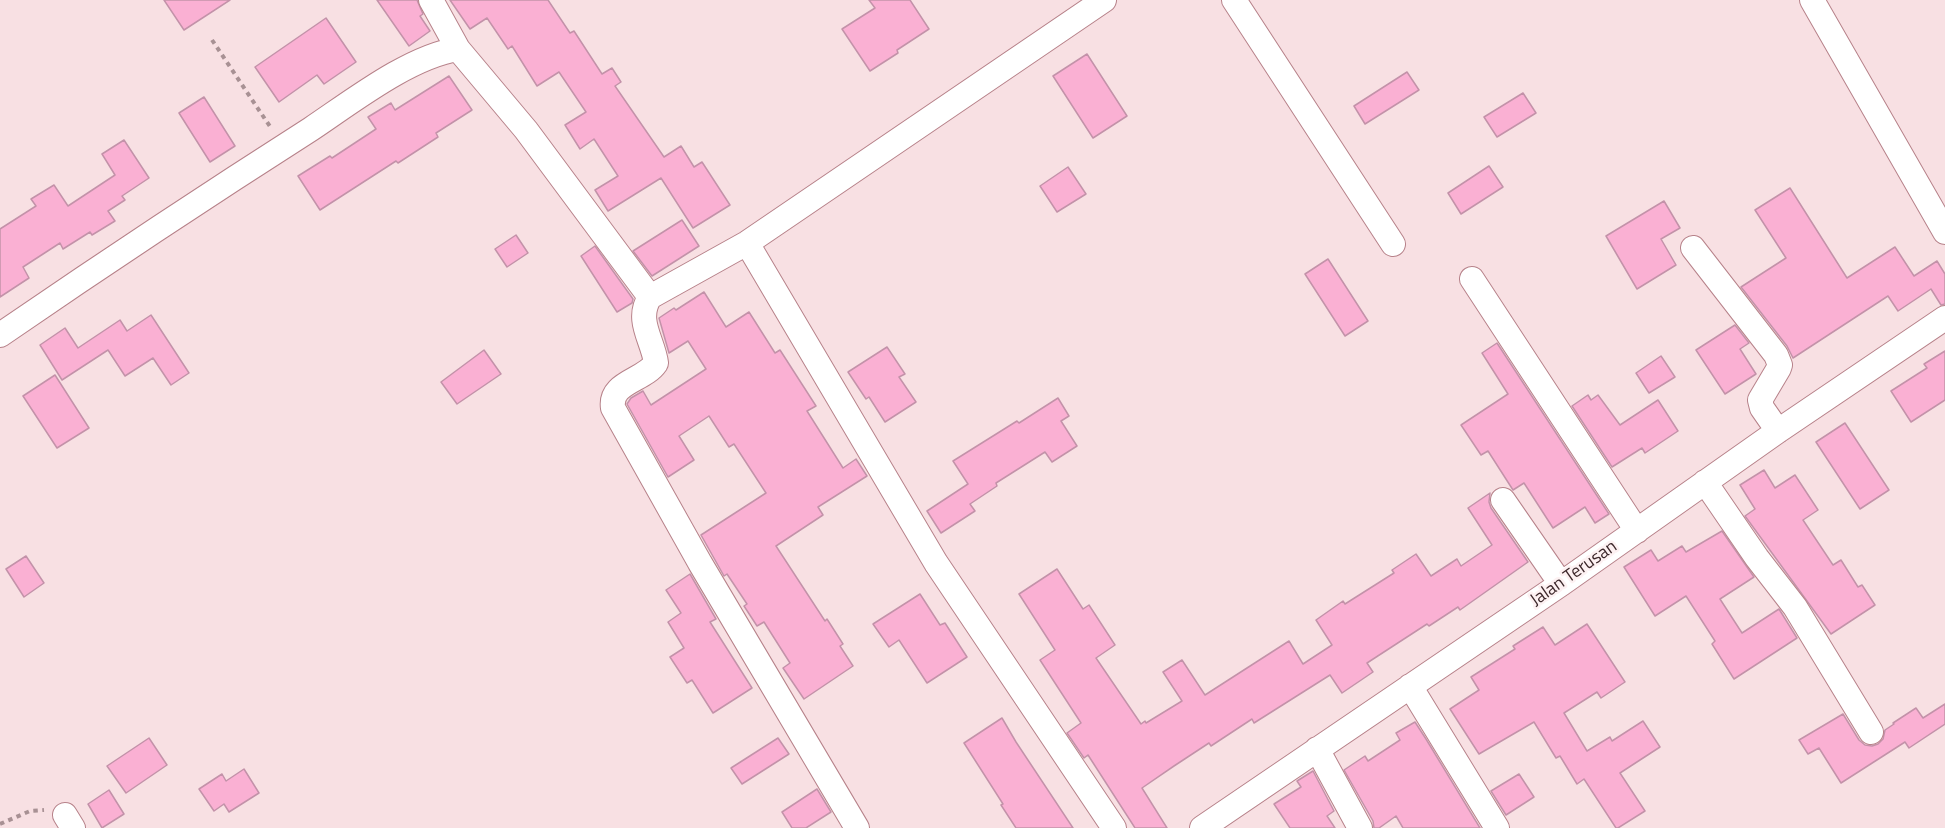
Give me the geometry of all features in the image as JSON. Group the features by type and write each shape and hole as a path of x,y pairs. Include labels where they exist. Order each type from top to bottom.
{"street":[{"path":"431,0 458,49 526,130 650,297"},
{"path":"857,828 700,563 613,408 613,396 618,389 652,369 656,363 643,318 645,304 650,297 747,243 1104,0"},
{"path":"1234,0 1393,244"},
{"path":"1812,0 1945,232"},
{"path":"0,335 283,146 396,74 438,52 458,49"},
{"path":"747,243 936,563 1114,828"},
{"path":"1693,248 1776,355 1779,368 1760,400 1762,408 1778,431"},
{"path":"1472,279 1637,531"},
{"name":"Jalan Terusan","path":"1202,828 1561,584 1778,431 1945,318"},
{"path":"1706,482 1757,558 1795,607 1871,732"},
{"path":"1503,500 1561,584"},
{"path":"1410,686 1497,828"},
{"path":"1317,749 1360,828"}],"path":[{"path":"212,40 283,146"},
{"path":"0,824 30,811 40,810 69,822"}],"building":[{"path":"164,0 230,0 184,30"},
{"path":"377,0 417,0 423,14 420,16 430,31 409,46"},
{"path":"450,0 548,0 570,33 574,31 602,74 612,68 621,82 615,86 664,157 681,146 694,167 702,162 730,205 693,228 661,178 608,211 595,190 618,176 594,139 580,149 565,125 586,112 559,72 537,86 512,46 508,49 487,18 470,29"},
{"path":"869,0 910,0 929,29 870,71 842,29 875,8"},
{"path":"326,18 356,62 324,84 317,75 279,102 255,67"},
{"path":"1087,54 1127,116 1093,138 1053,76"},
{"path":"1407,72 1419,90 1365,124 1354,106"},
{"path":"449,76 472,110 436,133 438,137 320,210 298,176 330,156 332,158 376,129 368,117 391,103 395,110"},
{"path":"1523,93 1536,113 1497,137 1484,117"},
{"path":"204,97 235,146 210,162 179,113"},
{"path":"124,140 149,178 122,196 125,200 108,211 115,221 92,235 90,232 63,249 60,243 23,267 29,278 0,297 0,229 36,206 31,199 54,185 68,206 115,175 102,154"},
{"path":"1489,166 1503,187 1461,214 1448,193"},
{"path":"1068,167 1086,194 1057,212 1040,186"},
{"path":"1790,188 1847,278 1895,247 1914,276 1937,261 1945,274 1945,304 1941,305 1931,289 1898,311 1888,296 1793,358 1787,346 1741,287 1786,258 1755,210"},
{"path":"1664,201 1680,228 1661,239 1676,265 1637,289 1606,236"},
{"path":"682,220 699,246 652,276 633,251"},
{"path":"516,235 528,253 507,267 495,249"},
{"path":"595,246 633,299 632,303 617,312 581,256"},
{"path":"1328,259 1368,321 1345,336 1305,274"},
{"path":"704,292 726,327 749,312 775,353 780,350 816,406 807,411 843,468 856,459 867,476 818,507 823,515 776,546 825,621 827,619 843,644 840,646 853,666 804,699 783,668 790,663 764,622 757,626 744,606 747,604 727,574 724,576 701,535 766,493 734,444 729,447 709,416 679,436 694,460 668,477 627,404 631,398 643,391 651,405 706,369 688,341 669,353 659,318"},
{"path":"151,315 189,373 171,385 153,358 125,376 108,350 62,380 40,345 65,328 78,348 120,320 127,331"},
{"path":"1735,325 1749,343 1740,349 1756,374 1725,394 1696,350"},
{"path":"1497,343 1609,514 1595,523 1585,507 1553,528 1524,483 1513,490 1488,451 1481,455 1461,425 1508,394 1482,353"},
{"path":"887,347 905,374 899,377 916,402 885,422 869,397 866,399 848,372"},
{"path":"484,350 501,374 457,404 441,382"},
{"path":"1945,351 1945,400 1911,422 1891,391 1927,368 1924,364"},
{"path":"1661,356 1675,377 1649,393 1636,373"},
{"path":"55,375 89,428 57,448 23,396"},
{"path":"1588,395 1591,400 1598,395 1620,425 1658,400 1678,431 1645,453 1642,448 1612,467 1572,406"},
{"path":"1058,398 1069,416 1061,421 1077,446 1052,462 1045,452 996,483 997,486 970,504 975,511 941,533 927,511 968,484 953,461"},
{"path":"1845,423 1889,490 1860,509 1816,442"},
{"path":"1764,470 1775,488 1795,475 1818,510 1803,520 1833,565 1841,560 1858,587 1862,585 1875,605 1831,634 1745,516 1755,509 1740,485"},
{"path":"1490,493 1491,508 1528,562 1460,610 1458,607 1429,626 1427,624 1367,663 1373,672 1342,693 1330,675 1254,723 1252,719 1211,746 1209,743 1174,766 1142,788 1167,828 1135,828 1088,755 1084,758 1067,733 1081,723 1040,660 1055,650 1019,594 1057,569 1083,609 1089,605 1115,645 1096,658 1141,724 1145,721 1146,723 1182,701 1163,672 1182,660 1205,695 1289,641 1303,664 1332,645 1316,620 1343,601 1345,604 1394,573 1392,570 1416,554 1431,576 1457,559 1461,566 1492,545 1468,508"},
{"path":"1722,531 1754,577 1720,599 1742,633 1779,609 1797,638 1734,679 1712,644 1715,641 1686,596 1655,616 1624,567 1651,550 1658,561 1682,546 1686,552"},
{"path":"26,556 44,583 24,597 6,569"},
{"path":"690,574 716,619 710,622 752,688 713,713 692,680 687,683 670,657 684,648 668,622 681,613 666,590"},
{"path":"920,594 940,625 945,623 967,657 927,683 899,640 889,647 873,624"},
{"path":"1587,624 1625,682 1601,698 1597,692 1564,713 1587,751 1610,737 1612,741 1643,721 1660,747 1620,773 1645,811 1618,828 1584,779 1577,784 1560,756 1556,758 1534,722 1479,754 1450,709 1479,690 1471,677 1515,649 1513,646 1543,627 1555,645"},
{"path":"1945,704 1945,724 1909,748 1905,742 1841,783 1819,748 1808,754 1799,740 1843,714 1859,740 1865,745 1872,746 1883,739 1885,730 1893,723 1916,708 1923,718"},
{"path":"1002,718 1073,828 1016,828 1001,805 1003,804 964,743"},
{"path":"1415,722 1480,828 1403,828 1396,816 1379,828 1374,828 1373,821 1344,770 1365,756 1368,761 1400,740 1396,733"},
{"path":"149,738 167,765 126,793 107,766"},
{"path":"778,738 789,754 742,784 731,768"},
{"path":"244,769 259,793 229,812 224,804 214,811 199,789 222,774 226,781"},
{"path":"1313,771 1334,811 1327,816 1335,828 1290,828 1274,804 1301,787 1297,781"},
{"path":"1519,774 1534,797 1506,815 1491,791"},
{"path":"817,789 831,812 806,828 792,828 782,812"},
{"path":"109,790 124,814 102,828 88,804"}]}
